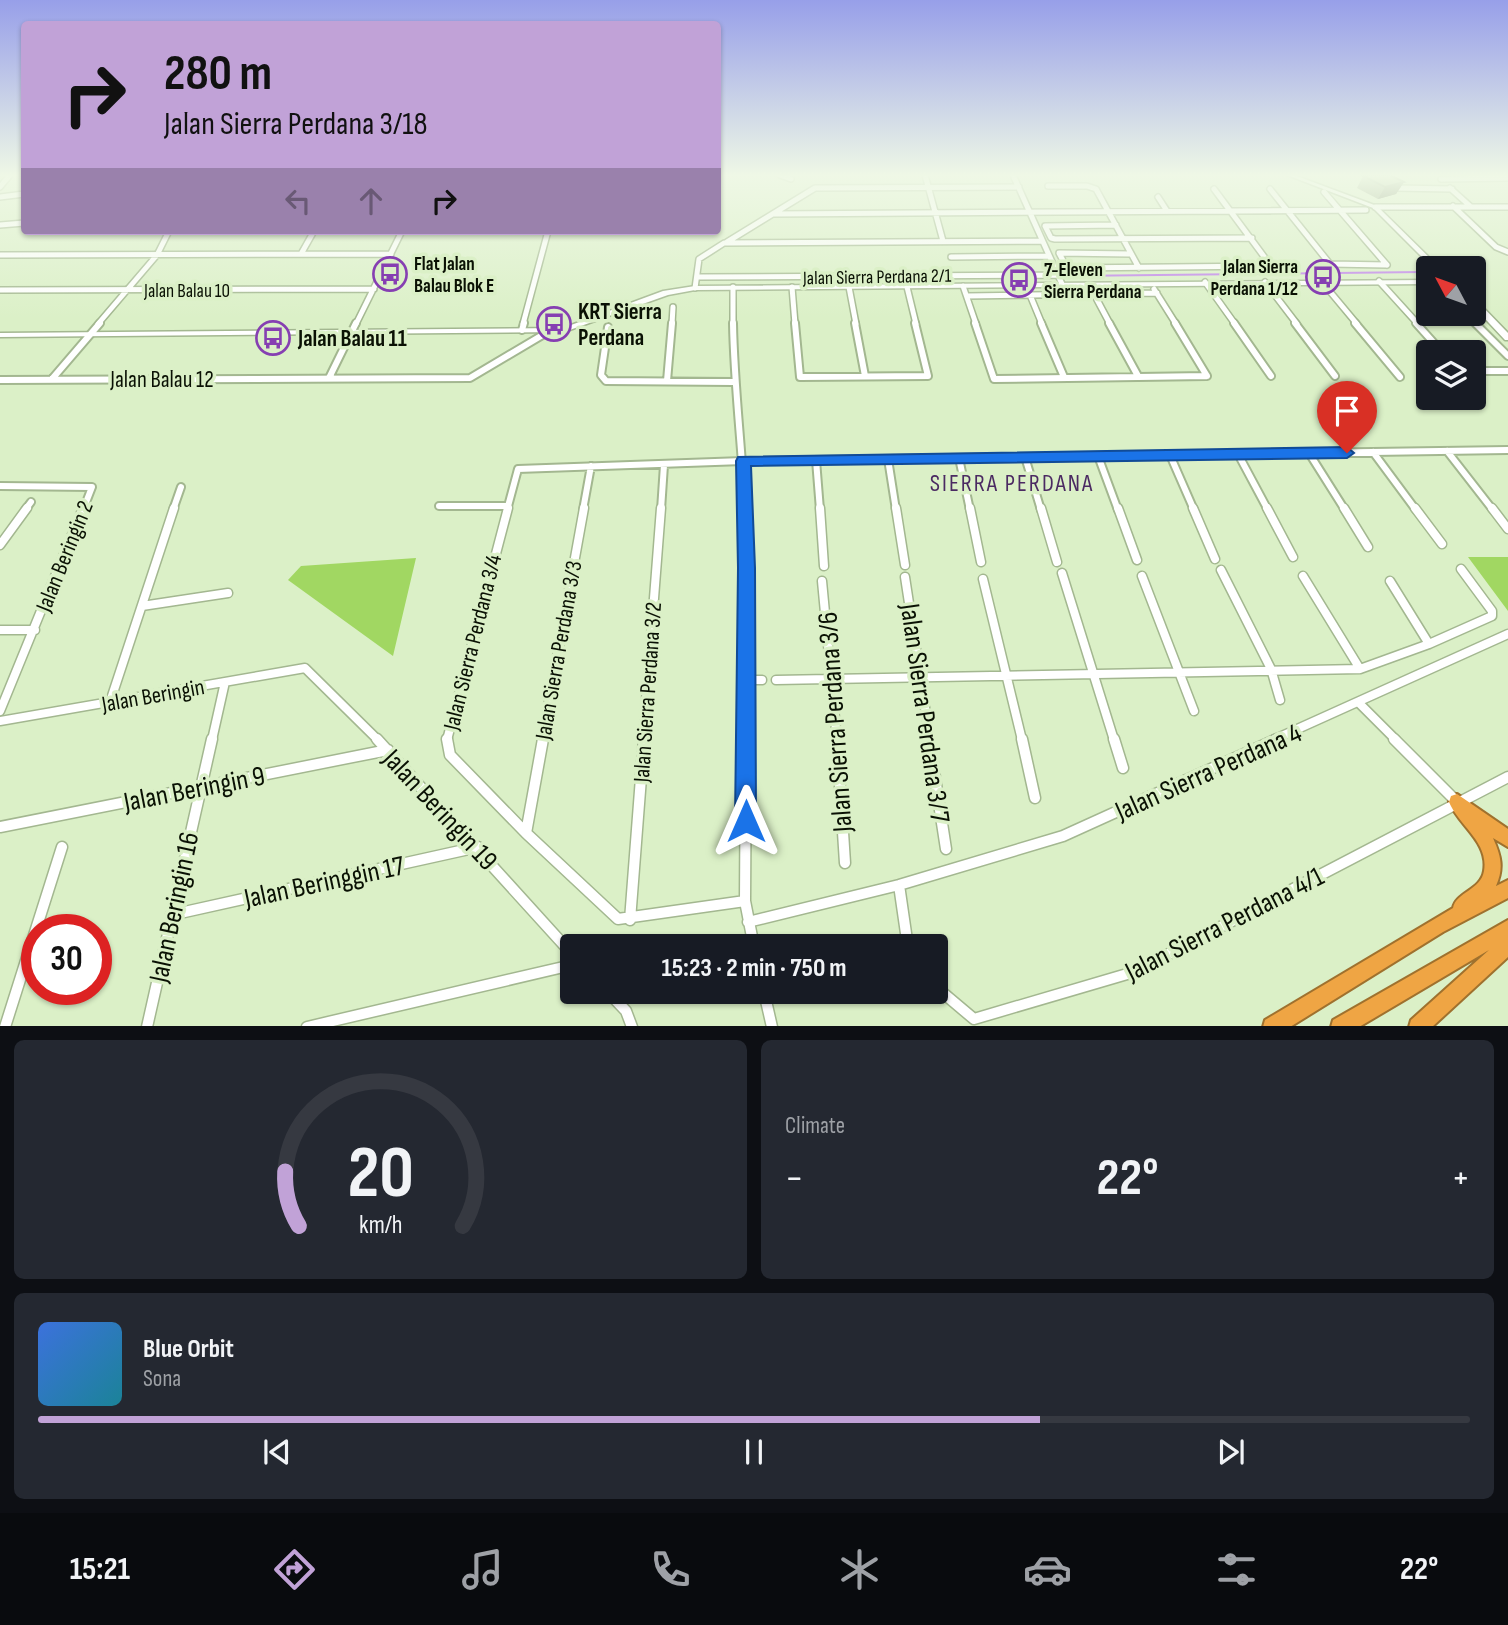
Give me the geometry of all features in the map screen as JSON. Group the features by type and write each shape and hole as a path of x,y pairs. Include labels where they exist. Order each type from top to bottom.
{"highway":[{"path":"1457,802 1508,839"},
{"path":"1437,926 1486,888 1492,873 1492,862 1483,836 1457,802"},
{"path":"1274,1026 1437,926 1508,889"},
{"path":"1342,1026 1508,929"},
{"path":"1419,1026 1508,945"}],"street":[{"path":"0,225 21,223"},
{"path":"695,288 699,259 758,223"},
{"path":"938,223 943,241"},
{"path":"1035,223 1062,284"},
{"path":"1131,254 1059,253 1067,268 1271,266 1240,223"},
{"path":"1297,223 1330,264 1387,265 1351,223"},
{"path":"1391,223 1425,256"},
{"path":"1471,223 1496,247 1508,252"},
{"path":"1139,268 1131,254 1123,238 1116,225 1045,226 1051,238 1055,239 1123,238 1252,238"},
{"path":"52,379 157,255 167,235"},
{"path":"301,254 312,235"},
{"path":"329,378 400,235"},
{"path":"522,330 547,235"},
{"path":"724,243 1042,241"},
{"path":"0,255 391,254"},
{"path":"951,257 1049,256"},
{"name":"Jalan Sierra Perdana 2/1","path":"697,277 1058,275"},
{"path":"1379,281 1431,340"},
{"path":"1205,282 1271,376"},
{"path":"1265,282 1335,376"},
{"path":"1322,282 1400,377"},
{"path":"0,335 551,330 574,327 666,293 695,288 1416,282"},
{"path":"963,286 994,379 1207,376 1150,283"},
{"path":"733,287 734,382 743,461 747,568 745,901 751,934"},
{"path":"792,287 800,377 928,376 907,287"},
{"path":"849,287 865,376"},
{"name":"Jalan Balau 10","path":"0,290 374,289"},
{"path":"967,296 1157,293"},
{"path":"1094,294 1138,376"},
{"path":"1030,295 1064,377"},
{"path":"667,381 673,307"},
{"path":"1486,315 1508,338"},
{"path":"1478,326 1508,356"},
{"path":"608,327 601,375 610,382 734,382"},
{"name":"Jalan Balau 12","path":"0,380 470,378 551,330"},
{"path":"1486,372 1508,371"},
{"path":"590,466 743,461 1508,450"},
{"path":"1447,451 1508,529"},
{"path":"1373,452 1442,544"},
{"path":"1309,453 1368,547"},
{"path":"1238,454 1293,557"},
{"path":"1170,455 1215,559"},
{"path":"1098,456 1137,559"},
{"path":"1025,457 1057,562"},
{"path":"959,458 981,562"},
{"path":"887,459 905,565"},
{"path":"816,460 824,566"},
{"name":"Jalan Sierra Perdana 3/2","path":"629,919 664,464"},
{"name":"Jalan Sierra Perdana 3/4","path":"526,833 450,755 447,747 514,474 522,467 590,466"},
{"name":"Jalan Sierra Perdana 3/3","path":"526,833 590,466"},
{"name":"Jalan Beringin 2","path":"0,486 92,487 0,711"},
{"path":"110,702 180,487"},
{"path":"0,545 31,502"},
{"path":"439,506 506,506"},
{"path":"776,680 1360,669 1429,644 1492,616 1492,611 1461,569"},
{"path":"1221,570 1271,669 1280,699"},
{"path":"1062,573 1123,768"},
{"path":"1142,576 1195,712"},
{"path":"1303,576 1360,669"},
{"name":"Jalan Sierra Perdana 3/7","path":"905,577 946,849"},
{"path":"983,579 1035,798"},
{"name":"Jalan Sierra Perdana 3/6","path":"822,581 833,679 845,863"},
{"path":"1390,581 1429,644"},
{"path":"142,606 228,593"},
{"path":"0,630 35,630"},
{"name":"Jalan Sierra Perdana 4","path":"748,922 899,885 1063,836 1508,634"},
{"name":"Jalan Beringin","path":"0,721 305,668"},
{"name":"Jalan Beringin 19","path":"305,668 388,750 560,940"},
{"path":"746,680 762,680"},
{"name":"Jalan Beringin 16","path":"148,1026 199,787 225,682"},
{"path":"1358,702 1457,802"},
{"name":"Jalan Beringin 9","path":"0,827 388,750"},
{"name":"Jalan Sierra Perdana 4/1","path":"948,997 974,1019 1117,979 1508,776"},
{"path":"526,833 618,919 745,901"},
{"path":"5,1026 62,847"},
{"name":"Jalan Beringgin 17","path":"171,915 478,847"},
{"path":"899,885 906,934"},
{"path":"311,1026 560,968"},
{"path":"619,1004 626,1011 632,1026"},
{"path":"767,1004 772,1026"}],"green space":[{"path":"1468,557 1508,557 1508,611"},
{"path":"416,558 393,656 288,580 301,566"}],"waterway":[{"path":"1067,276 1416,272"}],"place":[{"name":"Flat Jalan Balau Blok E","path":"390,274"},
{"name":"Jalan Sierra Perdana 1/12","path":"1323,277"},
{"name":"7-Eleven Sierra Perdana","path":"1019,280"},
{"name":"KRT Sierra Perdana","path":"554,324"},
{"name":"Jalan Balau 11","path":"273,338"}],"district":[{"name":"SIERRA PERDANA","path":"1012,483"}],"route":[{"path":"746,821 747,568 743,461 1347,453"}]}
